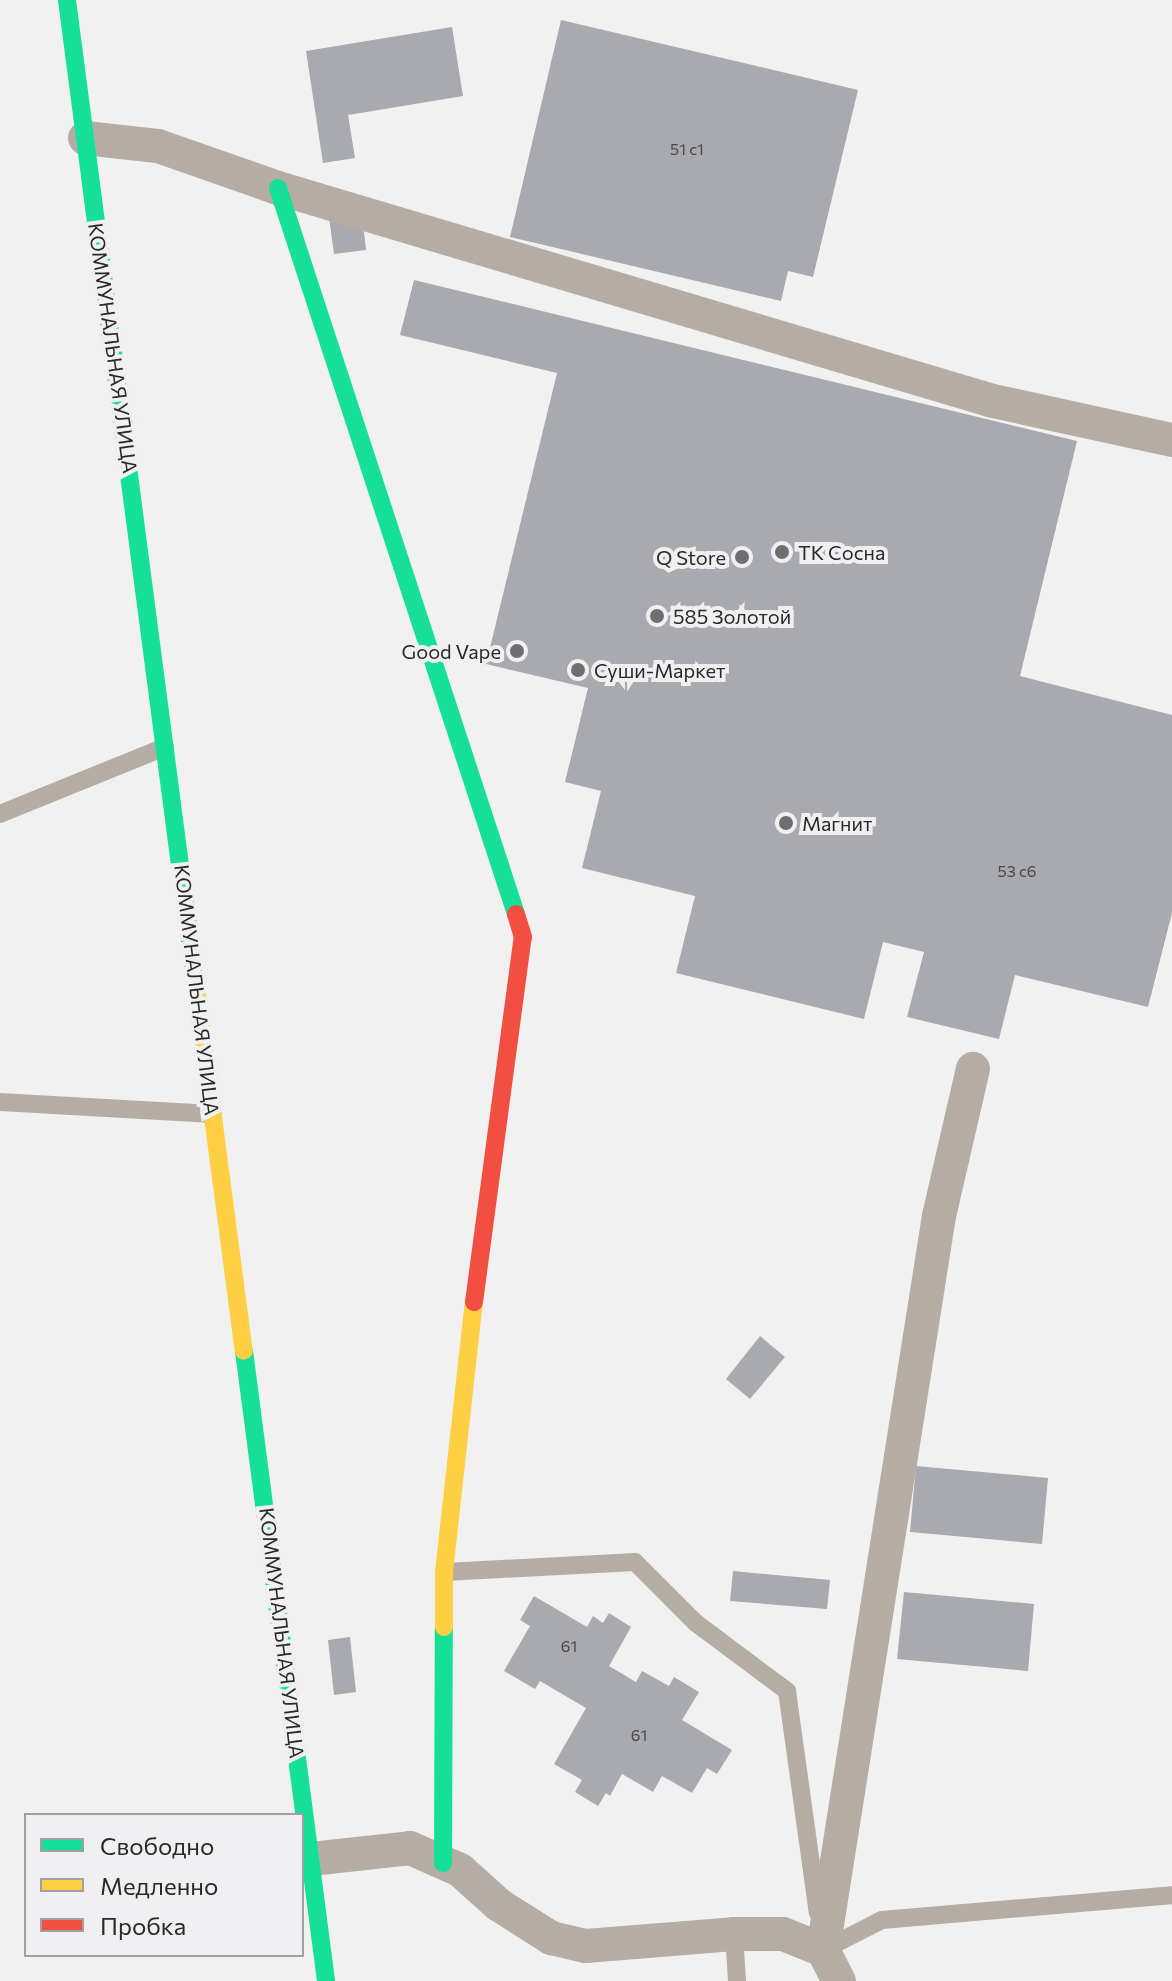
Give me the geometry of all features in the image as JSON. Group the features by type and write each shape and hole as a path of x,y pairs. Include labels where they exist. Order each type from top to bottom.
{"main road":[{"name":"КОММУНАЛЬНАЯ УЛИЦА","path":"67,0 326,1981"},
{"path":"278,188 523,937 464,1379 444,1572 443,1863"}],"street":[{"path":"85,138 158,146 278,188 993,401 1172,440"},
{"path":"839,1981 823,1950 939,1216 973,1069"},
{"path":"311,1859 410,1848 460,1870 499,1905 551,1938 586,1946 734,1934 783,1934 823,1950"}],"lane":[{"path":"0,814 165,747"},
{"path":"0,1102 213,1114"},
{"path":"444,1572 635,1562 696,1623 787,1691 823,1950 882,1920 1172,1895"},
{"path":"734,1934 737,1981"}],"building":[{"path":"561,20 858,90 813,277 788,271 781,301 510,237"},
{"path":"452,27 463,96 348,115 355,158 323,163 306,51"},
{"path":"361,206 366,250 334,254 328,210"},
{"path":"414,280 1077,441 1020,676 1172,715 1172,913 1148,1007 1015,975 999,1039 907,1017 924,952 883,942 864,1019 676,973 695,896 582,868 601,791 565,782 588,688 486,664 557,373 400,335"},
{"path":"760,1336 785,1357 750,1399 726,1379"},
{"path":"916,1466 1048,1478 1042,1544 910,1532"},
{"path":"733,1571 830,1580 827,1609 730,1601"},
{"path":"904,1592 1034,1604 1028,1671 897,1659"},
{"path":"534,1596 587,1627 593,1616 603,1623 609,1613 631,1627 609,1666 636,1682 642,1671 669,1686 674,1677 699,1692 682,1720 732,1750 717,1774 707,1768 692,1793 662,1776 653,1792 622,1774 610,1796 606,1793 598,1806 575,1792 582,1780 554,1764 586,1708 540,1681 535,1689 504,1671 530,1626 520,1620"},
{"path":"350,1637 356,1692 334,1695 328,1640"}],"traffic: fast":[{"path":"67,0 191,950"},
{"path":"278,188 516,914"},
{"path":"244,1351 326,1981"},
{"path":"443,1863 444,1627"}],"traffic: slow":[{"path":"191,950 244,1351"},
{"path":"444,1627 444,1572 474,1302"}],"traffic: jam":[{"path":"474,1302 523,937 516,914"}],"place":[{"name":"ТК Сосна","path":"782,552"},
{"name":"Q Store","path":"742,557"},
{"name":"585 Золотой","path":"657,616"},
{"name":"Good Vape","path":"517,651"},
{"name":"Суши-Маркет","path":"578,670"},
{"name":"Магнит","path":"786,823"}]}
